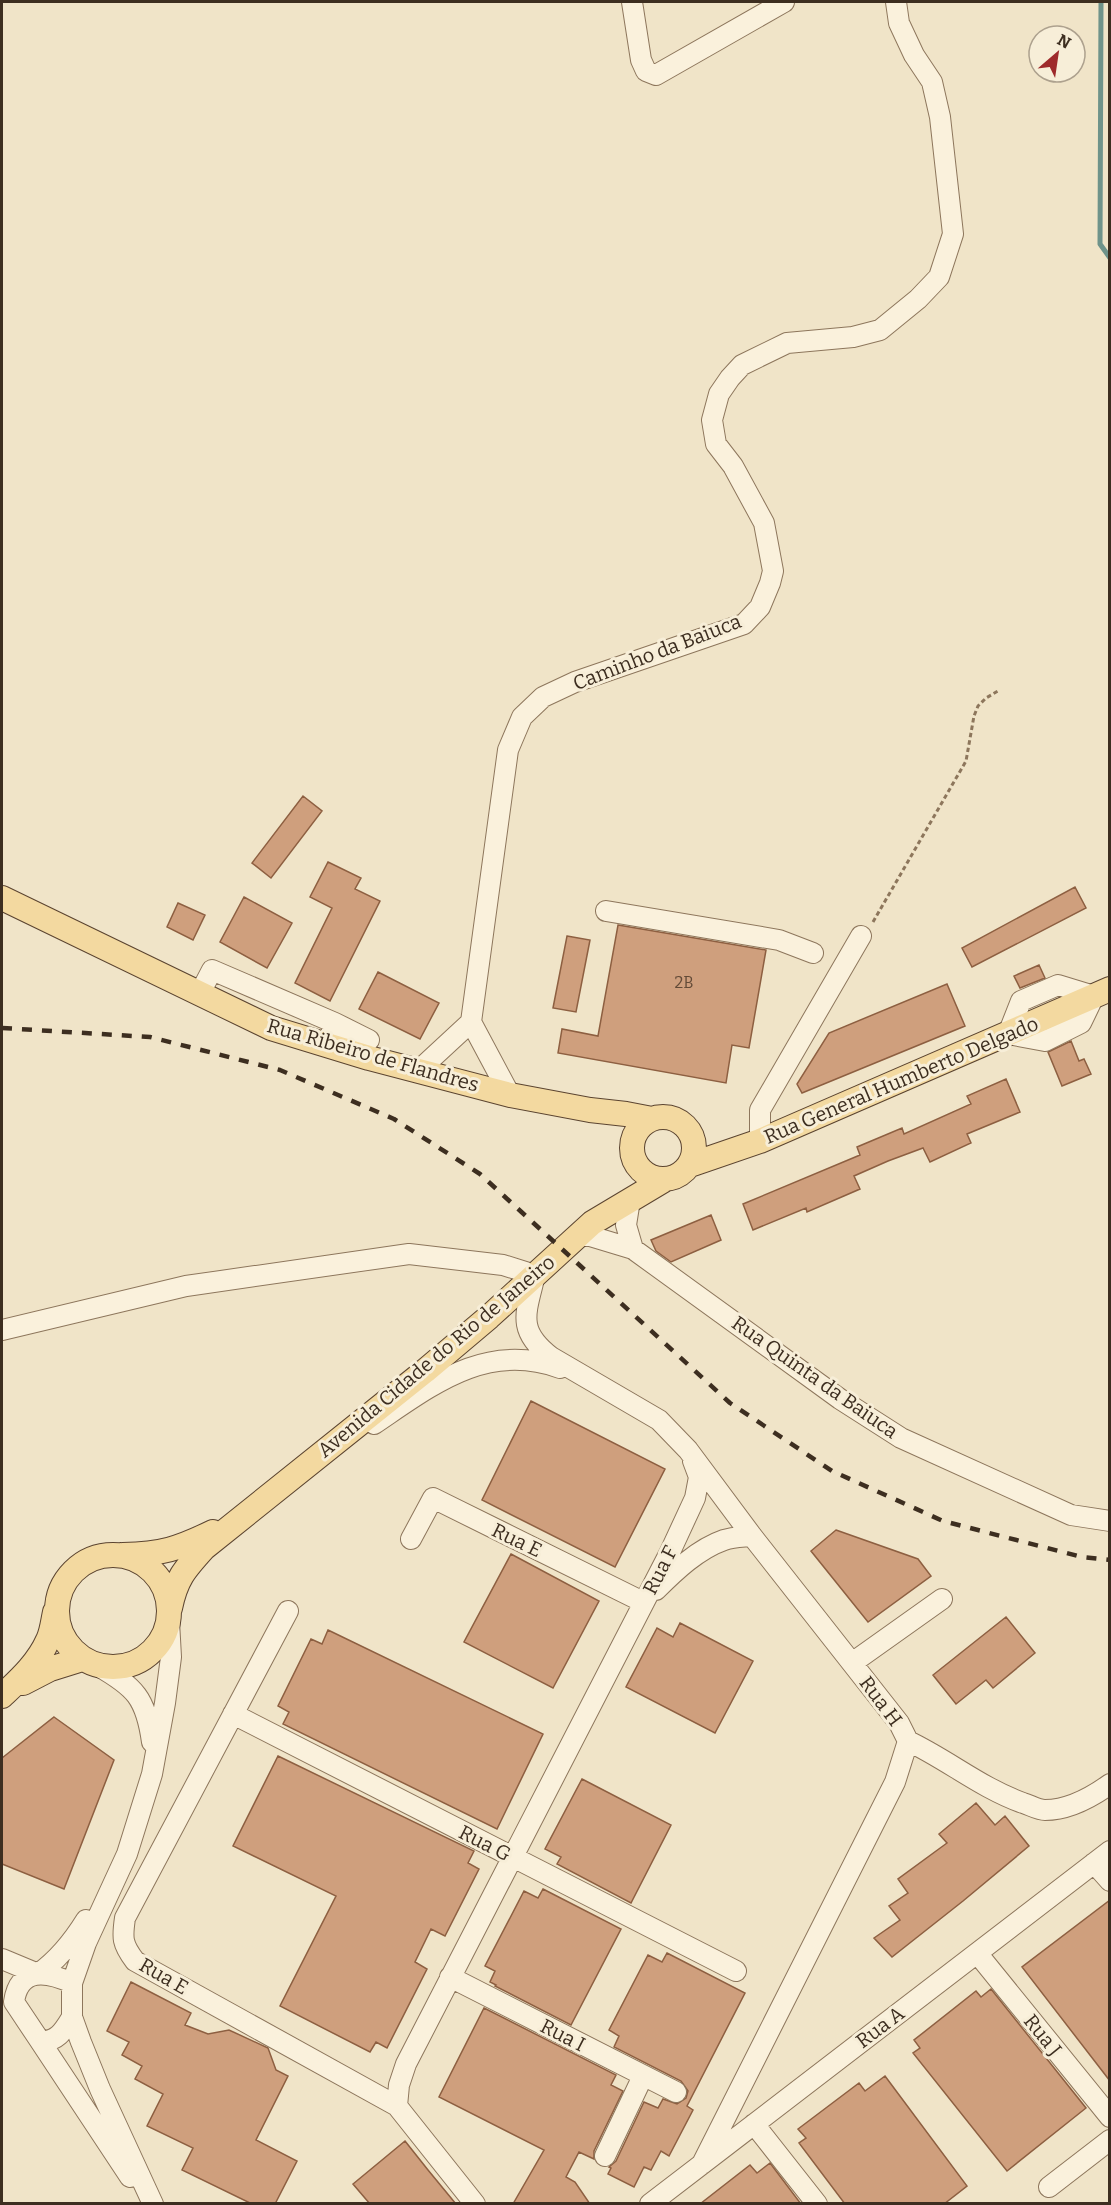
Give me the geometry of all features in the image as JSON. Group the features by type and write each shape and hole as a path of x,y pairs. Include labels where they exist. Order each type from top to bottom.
{"main road":[{"name":"Rua Ribeiro de Flandres","path":"2,898 271,1028 331,1034 418,1071 510,1095 590,1110 652,1119 660,1117 677,1120 690,1132 723,1139 760,1141"},
{"name":"Rua General Humberto Delgado","path":"690,1165 760,1141 1102,992"},
{"name":"Rua Ribeiro de Flandres","path":"590,1110 633,1144 634,1159 646,1174 664,1180"},
{"path":"602,1216 624,1189 637,1131 652,1119"},
{"path":"602,1216 664,1180 674,1178 683,1172 690,1165 695,1148 690,1132"},
{"name":"Avenida Cidade do Rio de Janeiro","path":"169,1615 174,1588 187,1567 204,1548 425,1371 602,1216"},
{"name":"Avenida Cidade do Rio de Janeiro","path":"121,1555 149,1554 179,1548 213,1532 270,1495"},
{"path":"102,1555 121,1555 140,1561 155,1573 165,1589 169,1615 163,1639 151,1654 135,1664 117,1668 90,1663 50,1669 2,1695 31,1667 40,1654 49,1639 60,1590 70,1574 84,1562 102,1555"},
{"path":"56,1609 59,1628 68,1646 90,1663"}],"street":[{"path":"632,2 641,60 646,71 656,75 784,2"},
{"name":"Caminho da Baiuca","path":"471,1022 508,750 522,717 543,697 575,682 744,624 760,607 770,583 773,571 764,523 733,466 716,444 712,420 719,394 742,365 787,343 853,338 880,330 918,299 939,277 953,234 940,117 932,82 914,54 899,23 896,2"},
{"path":"606,910 778,940 813,953"},
{"path":"760,1141 760,1110 861,936"},
{"path":"418,1071 471,1022 510,1095"},
{"path":"331,1034 369,1040"},
{"path":"630,1200 626,1225 633,1248"},
{"name":"Rua Quinta da Baiuca","path":"577,1236 590,1236 633,1248 840,1399 901,1438 1071,1515 1110,1521"},
{"path":"2,1330 186,1286 409,1254 503,1264 535,1275"},
{"name":"Rua H","path":"535,1275 526,1317 528,1333 536,1345 583,1376 659,1420 688,1450 752,1536 899,1723 908,1741 895,1782 702,2164"},
{"name":"Rua H","path":"270,1495 438,1382 463,1370 485,1362 517,1359 549,1363 583,1376"},
{"name":"Rua F","path":"643,1602 695,1498 699,1477 688,1450"},
{"name":"Rua E","path":"411,1539 433,1498 643,1602"},
{"name":"Rua F","path":"643,1602 671,1575 699,1553 724,1540 752,1536"},
{"path":"852,1663 942,1599"},
{"path":"397,2106 399,2085 406,2064 643,1602"},
{"name":"Rua E","path":"288,1611 125,1918 123,1936 126,1949 135,1961 397,2106 475,2204"},
{"path":"153,2204 100,2089 72,2017 72,1983 86,1943 127,1854 152,1774 171,1657 169,1615"},
{"path":"90,1663 124,1681 139,1698 149,1718 152,1774"},
{"name":"Rua G","path":"233,1714 736,1971"},
{"path":"908,1741 929,1751 999,1795 1044,1810 1070,1806 1110,1784"},
{"path":"14,2002 19,1987 28,1978 52,1964 69,1946 127,1854"},
{"path":"1102,1857 1110,1881"},
{"name":"Rua A","path":"650,2204 1102,1857"},
{"name":"Rua J","path":"977,1953 1110,2117"},
{"path":"2,1959 38,1974 49,1974 72,1983"},
{"name":"Rua I","path":"450,1977 676,2092"},
{"path":"2,1982 147,2204"},
{"path":"40,2042 50,2042 56,2038 72,2017"},
{"path":"604,2156 644,2076"},
{"path":"754,2124 817,2204"},
{"path":"1049,2187 1110,2140"}],"path":[{"path":"861,936 872,923 966,761 978,706 998,691"}],"building":[{"path":"303,796 322,811 271,878 252,863"},
{"path":"328,862 361,878 355,889 380,901 330,1001 295,983 332,908 310,897"},
{"path":"1075,887 1086,908 972,967 962,948"},
{"path":"244,897 292,923 267,968 220,942"},
{"path":"178,903 205,915 193,940 167,927"},
{"path":"618,925 766,950 749,1048 732,1045 726,1083 558,1053 562,1029 598,1036"},
{"path":"567,936 590,940 576,1012 553,1008"},
{"path":"1039,965 1045,978 1020,988 1014,976"},
{"path":"378,972 439,1003 420,1039 359,1009"},
{"path":"947,984 965,1026 802,1093 797,1084 829,1033"},
{"path":"1071,1041 1079,1061 1084,1059 1091,1074 1062,1086 1048,1052"},
{"path":"1006,1079 1020,1112 967,1134 971,1143 930,1162 923,1148 888,1161 854,1176 860,1189 807,1212 806,1208 753,1230 743,1204 860,1155 857,1147 902,1128 904,1134 971,1104 967,1096"},
{"path":"711,1215 721,1240 671,1262 656,1251 651,1240"},
{"path":"531,1401 665,1469 615,1567 482,1500"},
{"path":"836,1530 918,1559 931,1576 868,1622 811,1551"},
{"path":"511,1554 599,1601 553,1688 464,1642"},
{"path":"1006,1617 1035,1653 993,1688 986,1680 956,1704 933,1675"},
{"path":"680,1623 753,1661 715,1733 626,1687 657,1628 673,1637"},
{"path":"328,1630 543,1734 497,1829 283,1724 289,1712 278,1706 311,1639 322,1644"},
{"path":"54,1717 114,1760 64,1889 2,1864 2,1758"},
{"path":"278,1756 474,1851 468,1863 479,1869 445,1936 431,1929 415,1962 427,1969 387,2048 376,2042 370,2052 280,2006 336,1896 233,1846"},
{"path":"582,1779 671,1825 631,1903 557,1864 561,1857 545,1849"},
{"path":"976,1803 995,1825 1005,1816 1029,1846 892,1957 874,1938 900,1920 889,1906 908,1893 898,1879 947,1843 939,1834"},
{"path":"543,1889 621,1929 571,2025 495,1986 490,1982 495,1971 485,1966 524,1891 538,1898"},
{"path":"1110,1900 1110,2081 1022,1967"},
{"path":"667,1953 745,1993 687,2106 693,2110 669,2156 661,2151 651,2170 644,2167 634,2187 608,2174 611,2168 609,2167 616,2161 644,2102 658,2108 663,2099 677,2104 686,2098 688,2091 681,2081 614,2047 619,2036 609,2030 648,1955 662,1962"},
{"path":"131,1982 191,2013 185,2025 208,2034 229,2030 268,2048 276,2070 288,2076 256,2140 297,2161 275,2204 252,2204 182,2170 193,2148 147,2126 163,2094 135,2079 142,2066 122,2055 129,2042 107,2031"},
{"path":"991,1989 1086,2108 1007,2171 913,2053 920,2048 914,2040 976,1991 981,1997"},
{"path":"484,2008 616,2075 611,2085 623,2091 594,2151 594,2159 579,2152 566,2177 575,2182 590,2204 513,2204 544,2150 439,2097"},
{"path":"885,2076 967,2186 944,2204 845,2204 799,2143 806,2138 798,2129 859,2083 865,2091"},
{"path":"405,2141 456,2204 370,2204 353,2184"},
{"path":"770,2163 801,2204 700,2204 750,2165 757,2173"}],"waterway":[{"path":"1101,2 1100,244 1110,258"}],"railway":[{"path":"2,1028 150,1037 280,1070 394,1119 480,1174 730,1403 832,1471 943,1521 1082,1557 1110,1560"}]}
